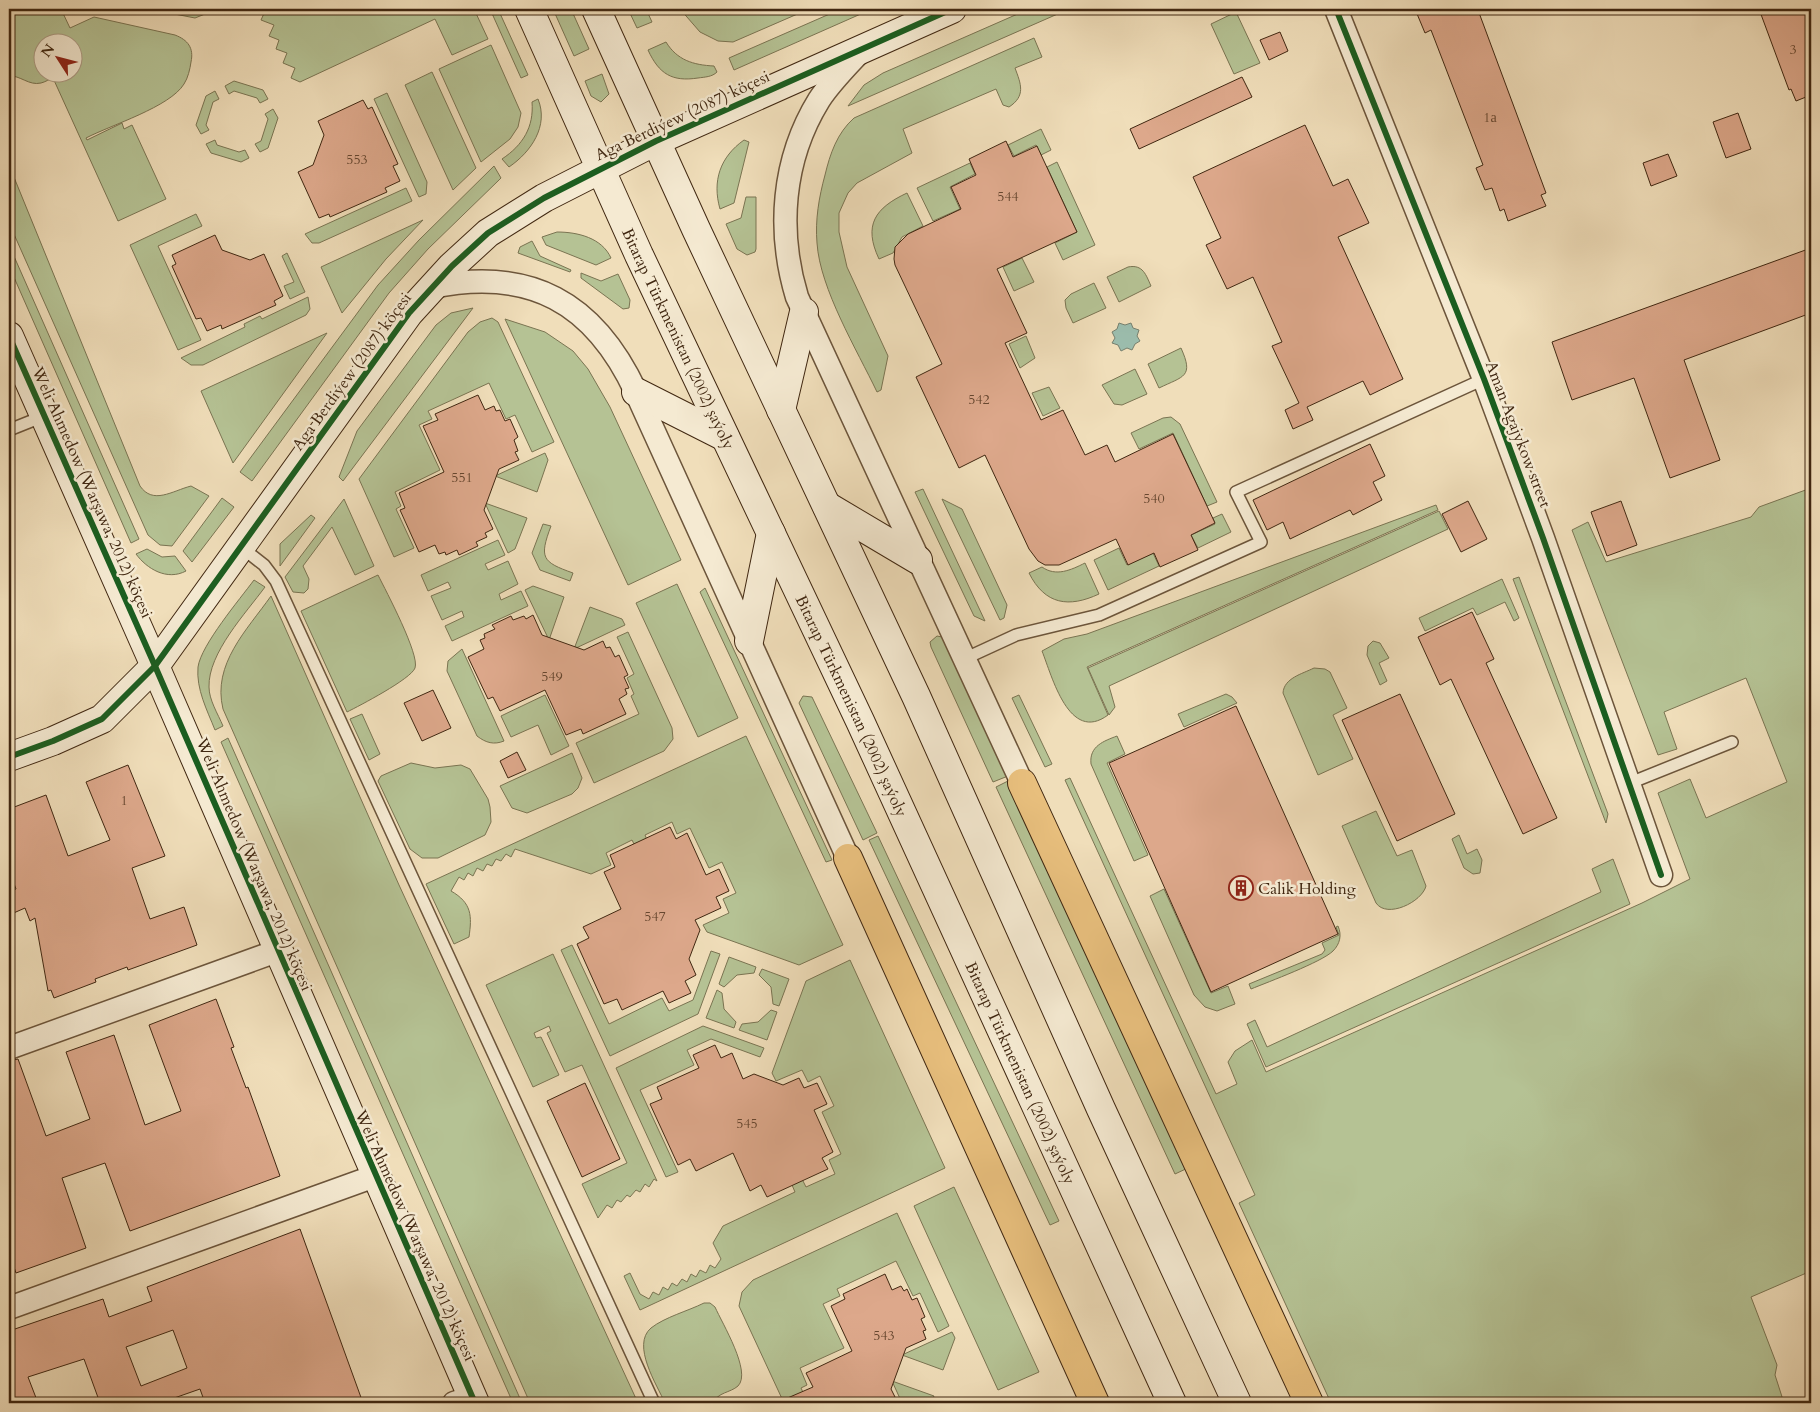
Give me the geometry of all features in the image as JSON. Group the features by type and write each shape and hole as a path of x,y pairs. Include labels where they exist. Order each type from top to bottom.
{"highway":[{"path":"1022,782 1309,1403"},
{"path":"848,858 1095,1403"}],"main road":[{"name":"Bitarap Türkmenistan (2002) şaýoly","path":"529,9 600,169 860,721 1172,1403"},
{"path":"596,9 781,410 916,696 1101,1110 1237,1403"},
{"name":"Aga Berdiýew (2087) köçesi","path":"9,757 53,741 102,719 155,666 389,340 432,287 488,233 544,198 656,141 864,46 952,9"},
{"path":"781,410 804,312"},
{"name":"Weli Ahmedow (Warşawa, 2012) köçesi","path":"9,336 155,666 375,1176 467,1401"},
{"path":"636,392 725,437"},
{"path":"827,506 918,560"},
{"path":"749,641 771,533"}],"street":[{"name":"Aman Agajykow street","path":"1336,9 1484,379 1630,783 1661,875"},
{"path":"864,46 820,100 796,148 784,219 788,268 804,312 1022,782"},
{"path":"432,287 460,281 502,281 533,289 562,302 580,314 612,348 623,364 636,392 848,858"},
{"path":"9,1048 277,951"},
{"path":"9,1308 375,1176"}],"lane":[{"path":"964,659 1016,635 1099,615 1261,542 1236,492 1484,379"},
{"path":"9,430 44,416"},
{"path":"240,547 264,565 276,581 654,1403"},
{"path":"1630,783 1732,742"}],"shaded area":[{"path":"15,9 61,9 70,28 94,17 175,35 187,42 192,53 190,68 184,84 177,92 153,108 86,138 87,140 122,123 124,129 132,125 166,199 118,221 55,82 82,82 82,32 32,32 32,82 45,82 37,84 9,76 9,12"},
{"path":"149,9 207,9 205,14 195,18"},
{"path":"266,9 474,9 488,39 452,55 435,19 300,82 291,78 295,68 283,63 287,53 276,49 279,40 269,36 274,25 261,20"},
{"path":"490,9 498,9 528,75 521,78"},
{"path":"553,9 571,9 589,49 574,56"},
{"path":"628,9 646,9 652,22 637,28"},
{"path":"680,9 809,9 733,42 718,41 700,32"},
{"path":"841,9 872,9 734,70 729,58"},
{"path":"1029,9 1069,9 848,106 864,85 883,73"},
{"path":"1236,12 1260,63 1234,74 1211,24"},
{"path":"1034,38 1042,57 1015,68 1021,89 1018,99 1014,103 1009,107 1003,105 996,89 903,129 912,153 857,183 848,193 839,213 839,232 847,267 888,356 881,390 877,392 832,299 820,261 817,243 818,209 827,167 835,144 843,130 854,118"},
{"path":"666,42 680,57 692,63 714,66 717,72 713,75 689,79 681,79 667,74 657,65 648,50"},
{"path":"491,45 521,113 518,127 510,139 481,162 439,69"},
{"path":"432,72 476,168 453,190 405,85"},
{"path":"602,74 609,94 601,102 591,96 585,81"},
{"path":"234,81 263,90 268,99 260,103 257,98 234,91 229,94 225,86"},
{"path":"215,91 219,99 213,102 206,125 209,130 201,134 196,125 206,96"},
{"path":"387,93 427,182 426,194 419,197 374,99"},
{"path":"538,99 541,119 536,137 524,154 509,167 502,159 516,148 526,135 531,119 532,102"},
{"path":"273,109 278,118 268,148 260,152 255,144 261,141 268,119 265,114"},
{"path":"1041,129 1051,150 1041,155 1036,145 1014,156 1008,145"},
{"path":"215,140 217,145 239,152 245,150 249,158 241,162 211,153 206,144"},
{"path":"744,140 749,142 734,203 720,209 717,189 720,170 729,154"},
{"path":"1057,162 1095,245 1063,260 1055,243 1077,232 1047,167"},
{"path":"970,163 975,174 950,187 960,209 933,221 917,188"},
{"path":"9,165 140,486 145,492 157,496 191,486 209,496 172,546 160,545 148,535 9,223"},
{"path":"494,166 501,178 428,249 389,293 252,481 240,472 378,285 419,240"},
{"path":"406,188 412,201 319,243 312,243 305,234"},
{"path":"907,193 923,226 902,237 893,253 879,259 872,236 872,227 875,219 887,205"},
{"path":"746,197 756,197 756,249 755,252 747,255 737,249 726,224 741,218"},
{"path":"196,214 202,226 158,246 201,340 178,350 130,245"},
{"path":"423,220 386,259 342,313 321,267"},
{"path":"557,232 573,233 595,241 607,251 611,258 596,265 546,245 542,237"},
{"path":"532,241 540,256 571,270 570,272 518,253 520,247"},
{"path":"9,245 139,539 131,543 9,266"},
{"path":"287,253 305,292 290,299 284,286 294,282 282,256"},
{"path":"1022,258 1034,282 1014,291 1003,267"},
{"path":"1128,267 1141,269 1151,286 1119,302 1107,277"},
{"path":"581,273 601,281 618,274 630,300 629,308 623,309 581,278"},
{"path":"1094,283 1106,308 1073,323 1066,308 1065,300 1071,294"},
{"path":"308,297 310,309 306,315 203,365 191,365 181,358 245,327 244,324 260,316 262,319"},
{"path":"473,308 343,481 339,477 357,431 436,325 451,313"},
{"path":"492,318 498,322 554,442 532,452 515,415 506,419 489,383 428,411 432,419 419,425 440,470 395,492 401,506 396,509 414,548 394,557 359,479 468,332 480,322"},
{"path":"505,319 545,332 573,351 588,369 610,407 681,560 628,585"},
{"path":"1119,323 1125,325 1131,323 1133,328 1139,330 1137,336 1140,341 1135,344 1132,350 1127,348 1121,351 1118,345 1112,343 1115,338 1112,332 1117,329"},
{"path":"327,333 233,463 201,391"},
{"path":"1026,336 1035,358 1020,368 1009,344"},
{"path":"1181,348 1187,365 1184,374 1175,381 1159,388 1148,364"},
{"path":"1135,369 1147,394 1122,405 1114,404 1102,385"},
{"path":"1049,387 1060,408 1043,416 1032,393"},
{"path":"1171,417 1180,424 1217,502 1207,506 1173,433 1139,449 1131,433 1163,418"},
{"path":"545,453 548,460 537,492 495,476"},
{"path":"1811,488 1811,537 1808,552 1811,563 1811,1271 1751,1297 1777,1365 1775,1375 1784,1403 1331,1403 1239,1203 1255,1195 1065,780 1070,778 1216,1094 1237,1084 1228,1062 1235,1051 1252,1040 1266,1072 1642,903 1690,879 1658,793 1690,779 1706,818 1787,782 1746,678 1664,712 1677,749 1658,755 1572,530 1588,522 1606,562 1751,517 1759,507"},
{"path":"923,489 985,621 974,616 915,492"},
{"path":"222,498 234,507 192,562 183,551"},
{"path":"344,499 374,566 355,575 332,527 303,566 309,579 308,589 304,593 293,592 285,577"},
{"path":"942,499 962,509 1007,605 1004,618 1000,620"},
{"path":"485,503 527,518 515,549 508,553"},
{"path":"1436,505 1438,510 1087,667 1108,715 1094,722 1083,721 1073,714 1057,690 1042,651 1064,639 1087,634"},
{"path":"1439,511 1448,529 1109,686 1115,707 1109,715 1088,668"},
{"path":"1222,514 1231,532 1198,548 1191,535 1215,524 1213,518"},
{"path":"311,515 315,518 280,566 280,544"},
{"path":"543,524 551,526 545,545 546,557 555,566 573,573 570,581 540,570 532,553"},
{"path":"498,540 505,555 485,564 488,570 508,561 518,584 499,594 501,600 521,591 528,606 452,641 445,626 464,617 462,611 442,620 431,596 451,588 448,582 428,591 421,575"},
{"path":"1119,548 1127,565 1153,553 1159,566 1108,590 1094,560"},
{"path":"147,549 162,557 175,556 186,571 172,575 152,569 136,554"},
{"path":"1085,563 1099,594 1078,601 1059,601 1050,597 1035,584 1029,573 1042,567 1053,572 1064,571"},
{"path":"378,575 408,637 415,661 415,668 395,685 347,712 301,611"},
{"path":"1519,577 1608,814 1606,823 1513,579"},
{"path":"1502,579 1519,618 1514,621 1505,602 1477,615 1473,608 1425,631 1419,618"},
{"path":"254,580 265,587 221,647 210,674 210,697 223,726 215,730 200,691 198,667 213,635"},
{"path":"677,584 738,718 698,737 636,603"},
{"path":"533,586 564,597 549,640 525,590"},
{"path":"705,588 832,860 826,862 700,592"},
{"path":"271,596 399,885 638,1403 530,1403 223,709 222,677 227,662 242,635"},
{"path":"590,607 622,619 625,625 574,649"},
{"path":"628,632 672,728 673,739 664,751 594,783 576,743 639,714 631,696 634,694 627,678 634,674 617,637"},
{"path":"937,636 942,637 1008,776 993,782 931,647 930,642"},
{"path":"1373,641 1380,643 1389,658 1379,663 1387,681 1380,685 1367,655 1368,646"},
{"path":"462,649 504,741 490,743 477,736 447,671 448,661"},
{"path":"1314,668 1325,669 1330,672 1347,708 1333,715 1353,759 1318,775 1283,693 1290,680"},
{"path":"1226,694 1237,703 1184,727 1178,714"},
{"path":"545,695 569,746 551,755 538,725 511,737 501,716"},
{"path":"1019,695 1052,764 1045,767 1012,698"},
{"path":"803,696 812,697 877,833 863,840 799,703"},
{"path":"362,714 380,754 369,760 350,719"},
{"path":"746,736 843,945 799,965 707,932 703,925 729,913 723,899 736,893 722,862 709,868 690,828 677,834 672,822 645,835 650,847 638,852 632,840 606,853 611,865 591,874 515,849 511,857 506,854 501,861 496,859 492,866 487,864 483,871 477,868 473,876 468,873 464,880 459,877 451,891 467,905 470,916 470,929 469,937 454,944 426,884"},
{"path":"1117,736 1125,754 1107,763 1148,855 1134,861 1091,764 1092,753 1098,745"},
{"path":"228,738 522,1403 513,1403 221,742"},
{"path":"572,753 582,778 578,788 572,794 527,813 512,808 500,786"},
{"path":"411,763 435,768 461,765 470,769 488,799 490,807 491,822 485,835 438,858 422,858 410,849 378,781 381,776"},
{"path":"1010,780 1190,1167 1175,1174 996,787"},
{"path":"1376,811 1397,856 1412,850 1426,886 1418,898 1396,909 1381,908 1376,903 1342,826"},
{"path":"1459,835 1467,854 1477,849 1482,860 1480,873 1473,874 1464,868 1452,839"},
{"path":"878,836 1059,1221 1050,1225 869,840"},
{"path":"1613,859 1630,904 1266,1067 1247,1024 1255,1020 1267,1047 1601,892 1592,869"},
{"path":"1164,889 1211,993 1228,986 1235,1004 1217,1011 1205,1007 1194,995 1150,896"},
{"path":"1338,926 1340,933 1339,942 1327,956 1294,972 1251,989 1249,984 1322,954 1325,950 1322,943 1339,935 1336,927"},
{"path":"572,945 609,1024 662,998 669,1011 693,1000 711,951 720,954 698,1014 610,1056 561,950"},
{"path":"553,954 657,1181 654,1179 649,1187 645,1184 640,1192 636,1190 630,1197 627,1195 621,1202 617,1200 612,1208 607,1205 598,1218 582,1184 627,1163 582,1065 565,1072 547,1033 551,1031 549,1026 534,1033 536,1038 541,1037 559,1075 533,1087 486,985"},
{"path":"729,957 756,967 754,973 737,975 724,987 719,984"},
{"path":"850,960 945,1168 640,1310 624,1276 630,1273 640,1294 649,1299 653,1292 659,1295 663,1287 668,1290 672,1283 677,1286 682,1279 687,1282 691,1274 696,1277 700,1270 706,1273 710,1265 715,1268 721,1259 713,1243 723,1226 795,1192 789,1178 799,1173 806,1187 835,1174 829,1160 841,1154 822,1112 834,1106 820,1076 808,1082 802,1070 776,1081 772,1073 806,981"},
{"path":"762,969 789,979 779,1006 773,1004 771,987 759,975"},
{"path":"717,990 722,993 724,1009 736,1022 734,1028 706,1018"},
{"path":"771,1010 777,1012 767,1040 739,1030 742,1024 758,1022"},
{"path":"703,1026 764,1048 760,1057 711,1039 687,1050 694,1065 640,1090 678,1172 666,1177 616,1068"},
{"path":"954,1187 1039,1372 998,1390 914,1206"},
{"path":"897,1213 949,1326 938,1332 920,1293 913,1296 896,1261 837,1289 840,1296 823,1304 844,1348 800,1368 807,1385 801,1388 808,1403 784,1403 739,1306 742,1292 753,1280"},
{"path":"704,1303 710,1303 715,1307 729,1335 739,1359 741,1379 738,1386 715,1399 713,1403 665,1403 648,1365 644,1344 646,1335 651,1328 663,1321"},
{"path":"952,1332 955,1338 943,1370 902,1355"},
{"path":"892,1381 934,1396 931,1403 902,1403"}],"building":[{"path":"1415,9 1482,9 1478,10 1546,193 1541,195 1546,206 1508,221 1504,209 1500,211 1492,188 1485,190 1476,168 1483,165 1431,30 1425,33"},
{"path":"1759,9 1811,9 1811,95 1796,101 1791,89 1789,90"},
{"path":"1280,32 1288,51 1269,60 1260,40"},
{"path":"1242,77 1252,97 1139,149 1130,129"},
{"path":"363,100 368,109 372,107 398,164 393,166 400,181 385,188 387,192 330,217 329,214 319,218 298,172 313,165 324,135 318,121"},
{"path":"1738,113 1751,149 1726,158 1713,122"},
{"path":"1305,125 1333,186 1348,179 1369,223 1338,237 1403,379 1370,395 1363,381 1307,407 1313,420 1293,429 1285,410 1299,403 1272,346 1282,342 1253,277 1227,289 1206,245 1221,238 1193,177"},
{"path":"1006,141 1013,157 1037,146 1077,232 997,269 1027,333 1005,343 1041,420 1063,410 1085,455 1107,445 1115,462 1173,434 1215,523 1191,535 1198,550 1160,567 1154,553 1128,565 1116,539 1059,565 1045,565 1038,561 1029,549 985,455 959,468 916,377 942,364 895,265 895,247 908,234 961,209 951,187 976,175 969,159"},
{"path":"1668,154 1677,176 1651,186 1643,163"},
{"path":"215,235 222,250 250,260 264,254 283,296 274,301 276,305 222,329 221,325 207,331 201,318 196,319 172,266 176,264 172,255"},
{"path":"1811,248 1811,313 1684,360 1720,460 1670,478 1634,378 1572,400 1552,342"},
{"path":"478,395 485,410 494,406 496,411 500,410 505,421 510,419 518,437 514,440 518,451 515,452 519,460 499,469 484,510 493,529 485,533 487,537 476,542 478,546 459,555 457,550 446,555 445,552 439,554 435,545 419,552 400,510 405,508 399,493 444,472 423,426 438,420 435,414"},
{"path":"1370,444 1385,476 1373,482 1382,500 1353,515 1350,510 1290,539 1283,522 1267,530 1253,500"},
{"path":"1468,501 1487,539 1461,552 1442,514"},
{"path":"1621,501 1637,545 1607,556 1591,512"},
{"path":"1472,612 1494,659 1486,663 1557,818 1523,834 1451,679 1440,685 1418,637"},
{"path":"533,615 542,635 584,650 603,641 606,648 610,647 615,657 619,655 628,675 624,677 629,688 625,689 627,694 619,699 626,714 583,734 581,729 566,735 545,690 500,711 493,697 488,699 468,657 484,649 480,640 485,638 484,634 495,629 492,625 511,616 513,620 524,616 526,619"},
{"path":"433,690 451,728 422,741 404,703"},
{"path":"1400,694 1455,814 1397,841 1342,720"},
{"name":"Calik Holding","path":"1236,706 1338,934 1211,992 1109,763"},
{"path":"517,752 526,770 508,778 500,761"},
{"path":"128,765 165,856 132,868 150,919 184,907 197,945 128,970 127,967 95,979 96,982 54,998 51,990 48,991 35,918 30,921 25,908 9,915 9,892 16,889 9,870 9,809 46,795 68,856 110,840 86,782"},
{"path":"670,827 676,839 687,833 706,875 719,869 729,891 716,897 721,908 695,920 700,930 689,959 696,975 685,981 691,993 669,1003 663,991 622,1010 617,999 604,1004 577,944 589,938 583,927 621,909 604,872 615,867 610,855"},
{"path":"216,999 234,1047 231,1048 246,1088 248,1087 280,1176 130,1231 105,1163 62,1178 86,1248 16,1273 9,1252 9,1061 18,1059 46,1136 90,1119 66,1052 114,1035 145,1125 181,1111 149,1025"},
{"path":"715,1045 721,1058 732,1053 743,1079 754,1074 783,1085 799,1078 804,1088 817,1083 827,1104 814,1110 833,1152 822,1158 828,1169 767,1197 761,1185 750,1191 733,1153 696,1171 690,1159 678,1165 650,1104 662,1099 657,1087 699,1068 693,1055"},
{"path":"585,1083 620,1159 582,1177 547,1101"},
{"path":"300,1229 363,1403 205,1403 200,1389 160,1403 100,1403 84,1359 28,1377 38,1403 14,1403 9,1389 9,1331 103,1299 109,1317 152,1301 147,1287","holes":["173,1330 187,1368 141,1386 126,1347"]},
{"path":"885,1274 892,1290 901,1286 904,1291 907,1289 912,1300 917,1298 925,1317 921,1319 926,1330 923,1331 926,1339 906,1348 891,1389 898,1403 776,1403 813,1387 806,1373 852,1351 831,1306 845,1299 843,1294"}],"cycle path":[{"path":"9,757 53,741 102,719 155,666 409,313 452,266 488,233 544,198 656,141 952,9"},
{"path":"1336,9 1484,379 1543,538 1661,875"},
{"path":"9,336 155,666 475,1403"}],"place":[{"name":"Calik Holding","path":"1241,888"}]}
